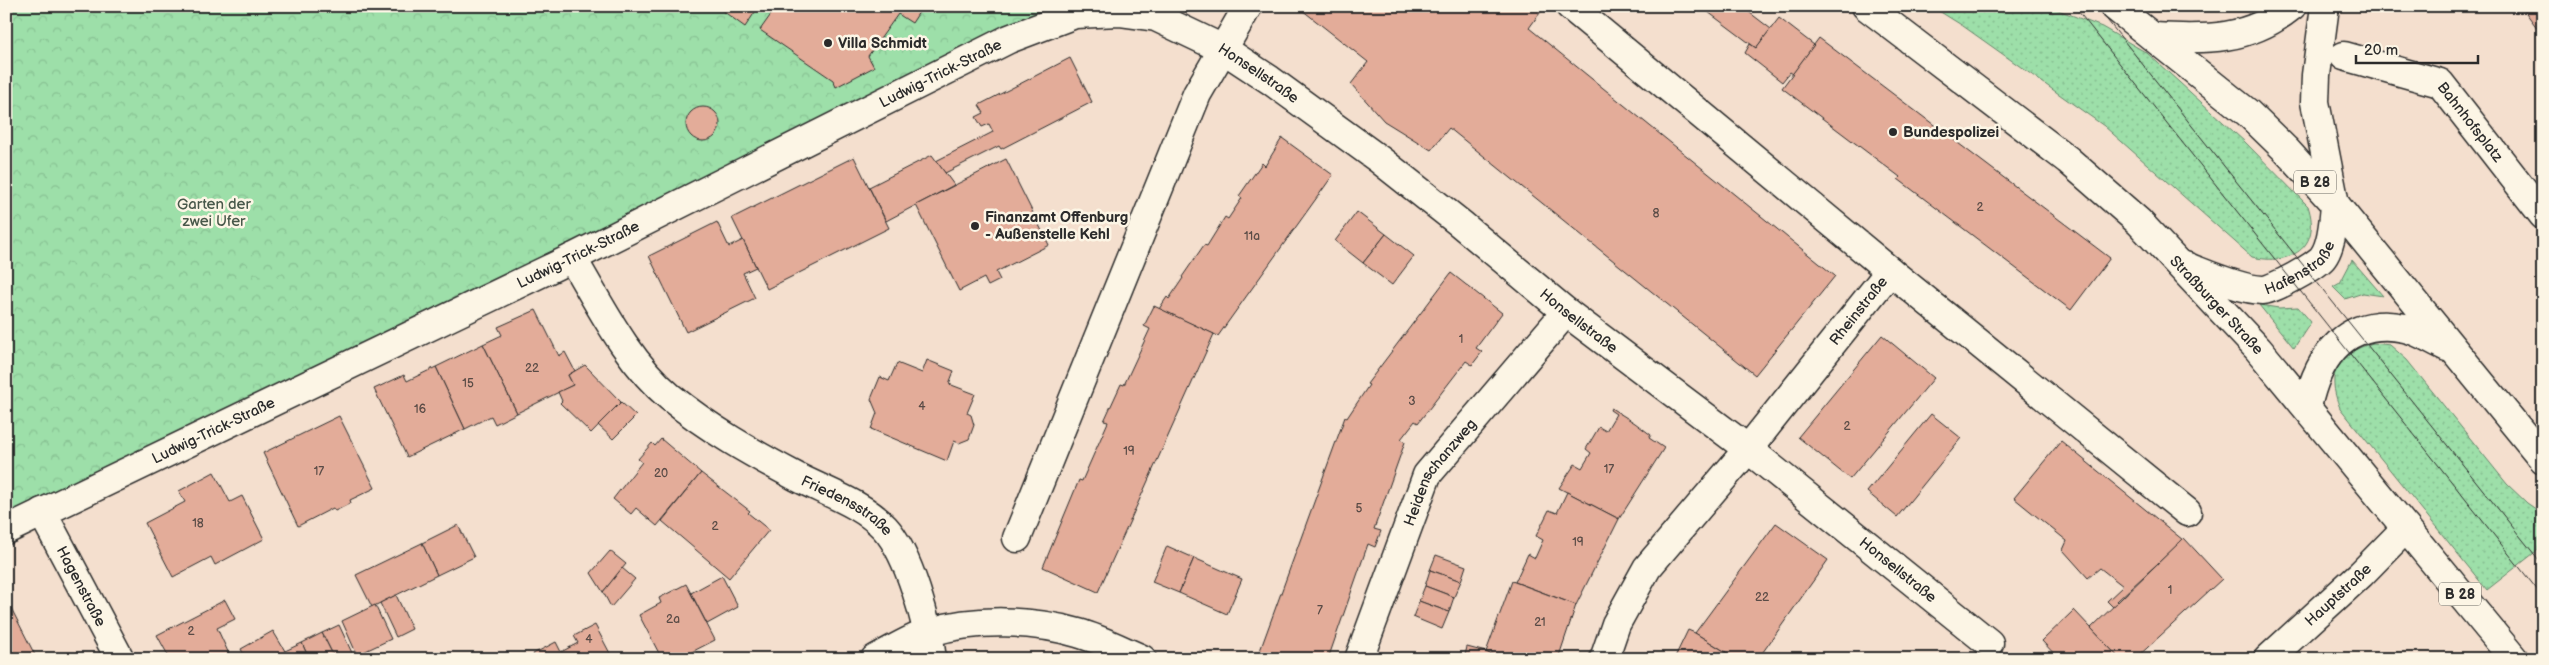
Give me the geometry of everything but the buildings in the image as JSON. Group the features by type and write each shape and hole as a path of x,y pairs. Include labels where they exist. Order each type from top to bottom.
{"street":[{"path":"1017,538 1196,94 1248,6"},
{"path":"1570,6 1890,271"},
{"name":"Straßburger Straße","path":"1866,6 2068,160 2139,222 2182,265 2258,349 2307,407 2514,659"},
{"name":"B 28","path":"2114,6 2248,113 2285,149 2335,204 2543,459"},
{"path":"2154,37 2203,40 2252,31 2273,21 2292,6"},
{"name":"Hafenstraße","path":"2182,265 2225,281 2264,290 2290,280 2323,257 2332,229 2335,204 2315,102 2316,75 2326,6"},
{"name":"Ludwig-Trick-Straße","path":"6,530 572,258 1009,39 1076,14 1119,12 1156,17"},
{"name":"Honsellstraße","path":"1156,17 1223,49 1270,80 1380,160 1461,224 1566,312 1748,449 1988,643"},
{"name":"Bahnhofsplatz","path":"2344,56 2440,83 2543,215"},
{"name":"Friedensstraße","path":"572,258 629,350 667,395 707,426 749,452 860,509 885,528 902,555 930,646"},
{"name":"Rheinstraße","path":"1604,659 1616,624 1646,568 1748,449 1890,271 2187,512"},
{"name":"Heidenschanzweg","path":"1359,659 1427,475 1566,312"},
{"path":"2307,407 2312,384 2324,360 2340,342 2356,331 2372,326 2406,328 2453,350"},
{"name":"Hagenstraße","path":"42,512 120,659"},
{"name":"Hauptstraße","path":"2268,659 2361,574 2406,528"},
{"path":"875,659 930,646 956,626 1000,623 1044,625 1079,633 1142,659"}],"green space":[{"name":"Garten der zwei Ufer","path":"6,6 1069,6 6,534"},
{"path":"1931,6 2048,6 2102,27 2147,53 2245,142 2308,206 2311,221 2310,233 2306,243 2300,251 2279,259 2252,257 2104,126 1963,26"},
{"path":"2352,260 2383,296 2363,293 2345,299 2333,287 2340,283"},
{"path":"2259,305 2279,308 2298,307 2311,322 2294,348"},
{"path":"2373,343 2390,345 2407,360 2507,484 2527,503 2543,514 2543,546 2487,590 2340,408 2334,384 2338,366 2343,358 2351,352"}],"tram line":[{"path":"2074,6 2543,597"},
{"path":"2096,6 2543,565"}],"place":[{"name":"Villa Schmidt","path":"828,43"},
{"name":"Bundespolizei","path":"1893,132"},
{"name":"Finanzamt Offenburg - Außenstelle Kehl","path":"975,226"}]}
